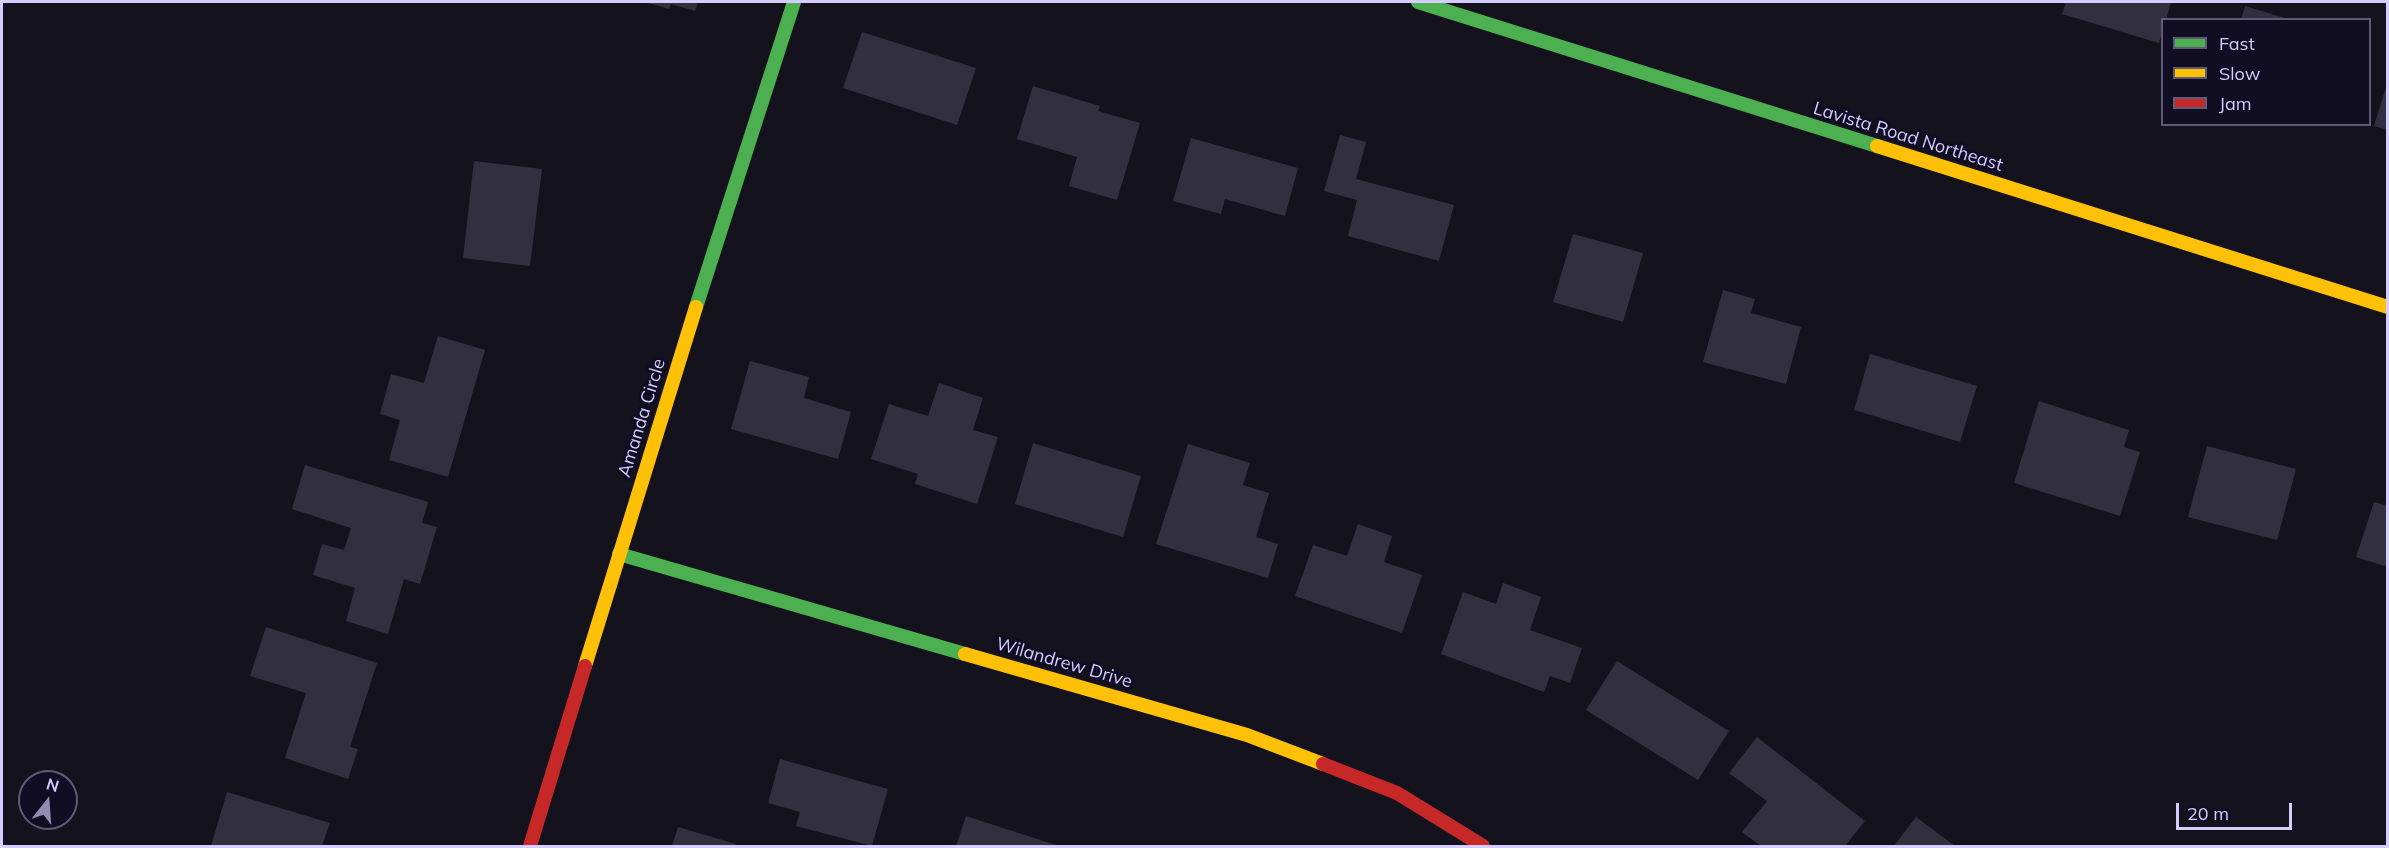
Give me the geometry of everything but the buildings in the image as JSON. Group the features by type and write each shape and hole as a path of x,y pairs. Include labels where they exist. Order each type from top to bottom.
{"street":[{"name":"Amanda Circle","path":"530,846 707,270 794,2"},
{"name":"Lavista Road Northeast","path":"1418,2 2388,307"},
{"name":"Wilandrew Drive","path":"619,554 1247,735 1397,793 1483,846"}],"traffic: fast":[{"path":"696,307 794,2"},
{"path":"1418,2 1877,146"},
{"path":"619,554 965,654"}],"traffic: slow":[{"path":"1877,146 2388,307"},
{"path":"585,666 696,307"},
{"path":"965,654 1247,735 1323,764"}],"traffic: jam":[{"path":"530,846 585,666"},
{"path":"1323,764 1397,793 1483,846"}]}
